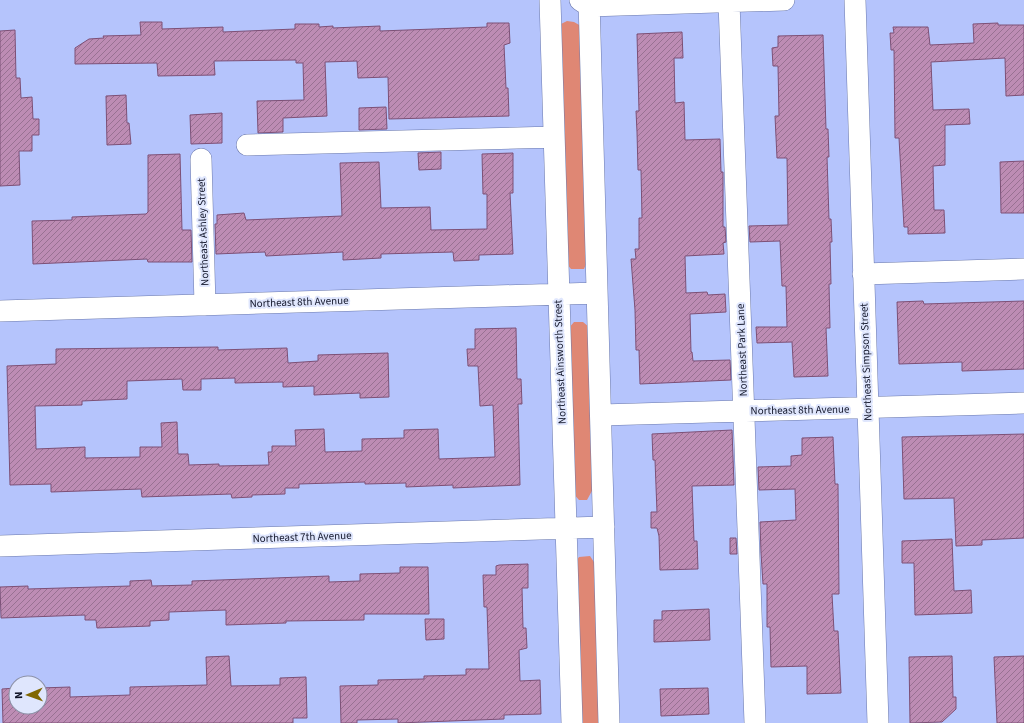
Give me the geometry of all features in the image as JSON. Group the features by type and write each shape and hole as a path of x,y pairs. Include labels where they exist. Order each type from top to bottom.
{"street":[{"name":"Northeast Ainsworth Street","path":"550,0 572,723"},
{"path":"609,723 601,415 586,2 729,2 784,0"},
{"name":"Northeast Simpson Street","path":"855,0 878,723"},
{"name":"Northeast Park Lane","path":"729,2 755,723"},
{"path":"247,145 554,137"},
{"name":"Northeast Ashley Street","path":"201,159 205,305"},
{"path":"863,274 1024,270"},
{"name":"Northeast 8th Avenue","path":"0,311 597,293"},
{"name":"Northeast 8th Avenue","path":"601,415 1024,403"},
{"name":"Northeast 7th Avenue","path":"0,546 604,527"}],"shaded area":[{"path":"567,21 574,22 581,26 587,262 584,269 571,269 566,263 561,24"},
{"path":"574,322 583,322 589,327 593,489 587,500 579,500 572,492 568,329"},
{"path":"590,556 596,565 600,723 579,723 574,564 579,557"}],"building":[{"path":"140,22 162,22 162,29 223,27 223,32 295,29 295,24 319,24 319,27 333,26 333,28 380,26 380,31 487,27 487,23 509,23 510,43 504,45 509,116 389,119 388,77 358,78 357,61 325,62 327,116 283,118 283,132 258,133 257,101 304,100 303,63 296,63 296,60 214,61 215,75 158,76 157,63 75,64 75,48 89,39 104,38 103,36 141,35"},
{"path":"998,23 998,25 1024,25 1024,95 1006,96 1005,58 931,62 933,110 969,109 970,124 945,125 945,165 933,166 934,210 944,210 945,233 908,234 908,227 904,227 899,138 895,138 894,50 891,50 890,33 894,33 893,27 928,27 930,45 974,43 973,24"},
{"path":"15,30 16,78 20,78 21,98 32,97 33,119 39,119 39,135 32,135 32,151 19,151 20,185 0,186 0,31"},
{"path":"682,32 683,58 674,58 675,103 684,102 685,140 720,139 721,172 723,172 723,227 725,227 726,242 723,243 724,254 685,256 686,293 707,292 708,295 725,294 726,312 690,314 691,352 693,361 730,360 731,380 640,384 639,350 636,350 631,259 636,259 635,249 639,249 639,218 642,218 641,170 638,170 636,111 639,111 637,34"},
{"path":"823,35 826,129 828,129 829,157 827,157 829,219 831,219 832,242 830,242 831,284 829,284 830,328 826,328 828,376 794,377 792,342 757,343 756,327 787,327 786,286 782,286 780,241 750,242 749,226 788,225 787,158 777,158 775,116 779,116 778,66 773,66 772,48 778,47 778,36"},
{"path":"126,95 127,123 129,123 131,144 107,145 106,96"},
{"path":"386,107 387,129 359,130 359,108"},
{"path":"222,113 222,143 191,144 190,115"},
{"path":"441,152 441,169 419,170 418,153"},
{"path":"513,153 513,193 510,193 513,254 479,255 479,260 454,261 453,252 381,254 381,258 343,260 343,252 266,256 265,252 216,254 215,224 217,224 217,215 244,213 246,220 342,216 340,163 379,162 381,208 430,207 431,230 487,229 487,194 483,194 482,154"},
{"path":"180,154 182,230 191,230 192,262 148,262 147,259 33,264 32,221 72,220 72,217 146,214 148,212 148,155"},
{"path":"1024,161 1024,213 1001,213 1000,162"},
{"path":"923,301 924,304 1024,301 1024,369 962,371 962,362 899,364 897,302"},
{"path":"516,328 517,379 521,379 522,404 518,404 520,485 453,488 453,485 406,487 406,483 365,484 365,482 299,484 299,488 285,488 285,494 252,495 252,497 232,498 231,494 142,497 141,489 51,492 51,484 10,485 7,366 56,364 56,349 218,347 218,350 287,348 288,363 318,361 318,355 388,353 389,397 360,398 360,393 314,395 314,386 283,387 283,382 235,383 235,378 201,379 201,390 183,390 182,379 127,381 127,399 82,401 82,405 35,406 36,449 85,447 85,458 140,457 140,447 162,447 161,423 177,422 178,454 188,454 189,465 269,465 268,452 272,452 272,446 296,446 295,430 324,429 325,452 362,451 362,439 404,438 404,430 438,429 439,459 495,457 493,405 480,406 478,366 468,366 467,349 475,349 475,329"},
{"path":"732,430 734,485 692,486 694,541 697,541 698,569 660,570 659,536 657,528 651,528 651,512 657,512 655,460 653,460 652,434"},
{"path":"1024,434 1024,538 982,540 982,545 956,546 954,498 904,499 902,437"},
{"path":"833,437 835,484 838,484 839,594 832,594 834,631 838,631 841,693 807,694 807,666 771,667 770,627 767,627 767,584 763,584 761,553 760,522 796,520 795,489 759,490 758,467 791,466 791,456 802,455 802,438"},
{"path":"730,538 736,538 737,554 730,554"},
{"path":"952,539 954,591 971,590 972,613 915,615 914,563 902,563 902,541"},
{"path":"528,564 528,588 522,588 523,628 526,628 527,648 519,650 520,681 540,680 541,714 504,715 504,719 398,723 398,719 357,720 357,723 341,723 340,686 378,685 378,680 424,679 424,676 466,675 466,669 489,669 487,607 484,607 483,575 496,575 496,566 499,565"},
{"path":"400,567 428,567 429,614 364,614 364,620 286,621 286,623 226,625 226,610 169,612 169,620 150,621 150,626 97,628 96,620 85,620 85,615 1,618 0,587 28,586 28,589 130,586 130,581 151,580 152,586 192,585 192,581 329,576 329,582 360,581 360,574 400,573"},
{"path":"709,609 710,640 654,642 654,620 662,620 662,611"},
{"path":"425,619 444,619 444,639 426,640"},
{"path":"229,656 231,686 280,685 280,678 306,677 307,718 293,718 293,723 3,723 2,689 8,689 8,715 48,715 48,688 70,687 70,697 130,695 130,687 207,685 206,657"},
{"path":"952,656 953,697 956,697 956,709 942,722 910,723 909,657"},
{"path":"1024,656 1024,723 997,723 994,657"},
{"path":"708,688 709,714 661,716 660,689"}]}
